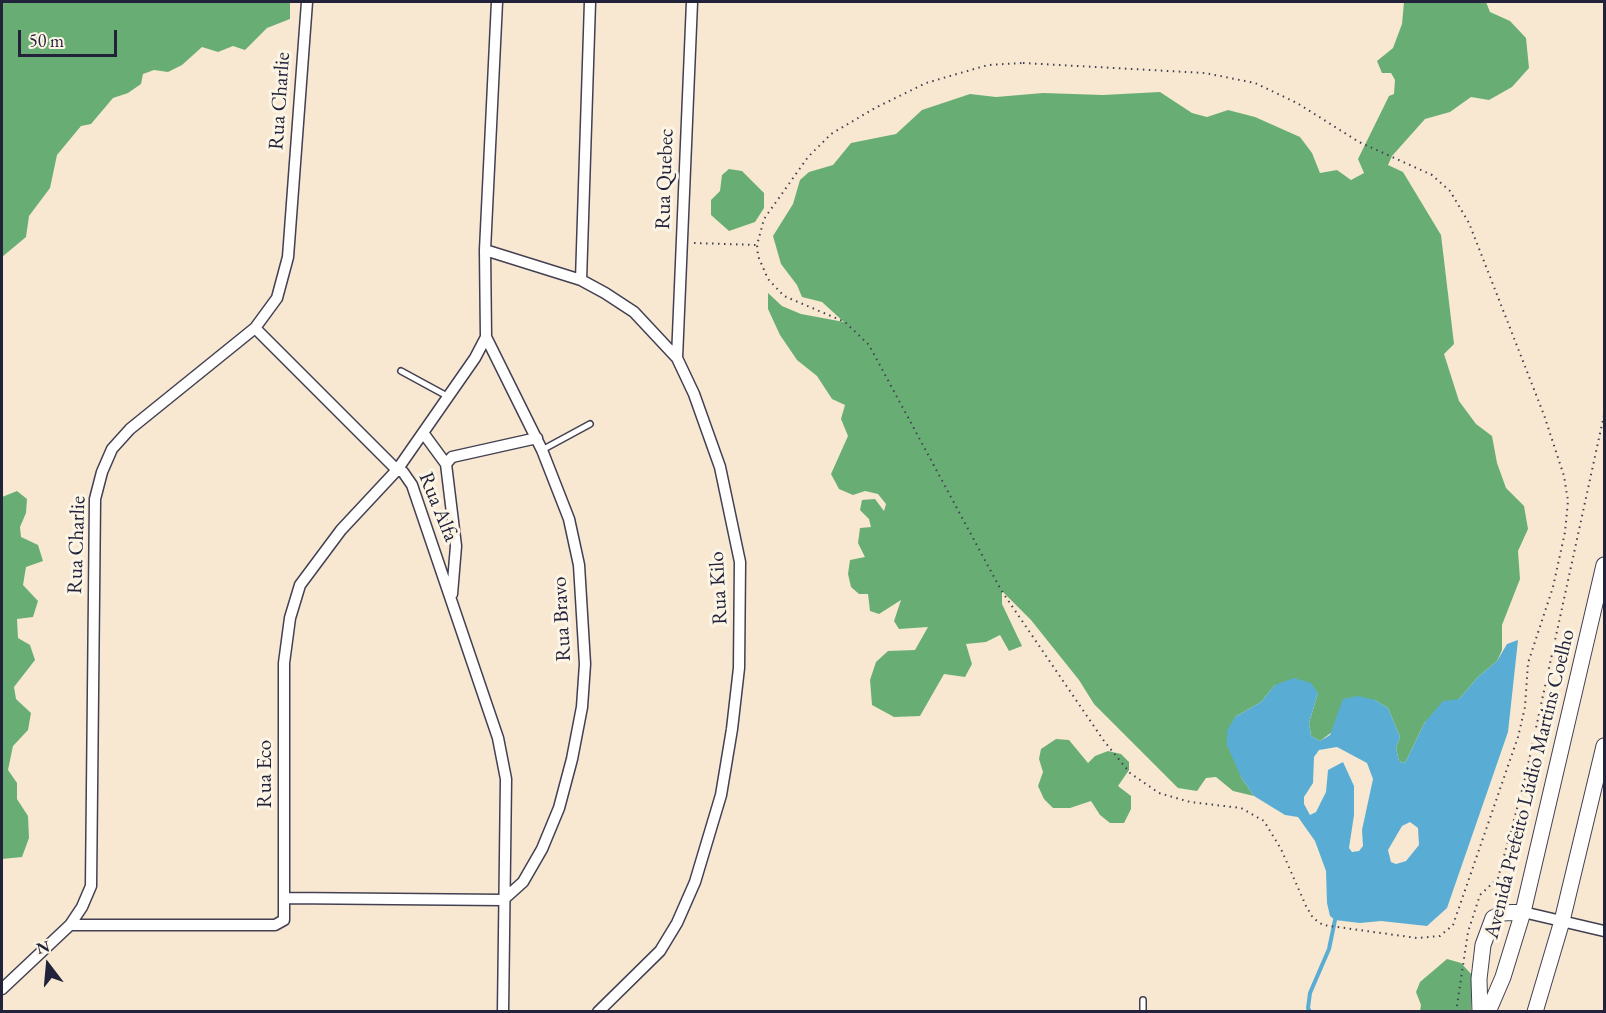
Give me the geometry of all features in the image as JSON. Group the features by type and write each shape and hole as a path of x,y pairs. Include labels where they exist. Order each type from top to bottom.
{"main road":[{"name":"Avenida Prefeito Lúdio Martins Coelho","path":"1488,1011 1503,977 1523,912 1605,565"},
{"path":"1535,1011 1562,921 1605,746"},
{"path":"1480,1011 1479,979 1483,945 1493,918 1503,913 1523,912"}],"street":[{"name":"Rua Charlie","path":"2,989 70,925 82,907 91,886 95,499 102,472 112,449 130,429 255,328 277,298 288,257 307,2"},
{"path":"486,337 485,250 497,2"},
{"path":"581,280 590,2"},
{"name":"Rua Quebec","path":"677,358 692,2"},
{"name":"Rua Kilo","path":"485,250 581,280 634,312 677,358 697,403 720,467 740,562 739,657 732,729 722,795 695,882 677,923 660,951 598,1011"},
{"path":"255,328 397,470"},
{"name":"Rua Alfa","path":"486,337 475,358 397,470 403,472 412,485 498,738 506,779 503,1011"},
{"name":"Rua Bravo","path":"486,337 537,438 569,519 579,565 585,664 582,707 559,808 542,849 523,882 503,900"},
{"path":"424,434 446,464 456,546 451,597"},
{"path":"446,464 452,457 537,438"},
{"name":"Rua Eco","path":"70,925 275,926 284,920 286,898 284,663 290,618 300,585 317,558 397,470"},
{"path":"286,898 503,900"},
{"path":"1523,912 1605,931"}],"lane":[{"path":"401,371 447,396"},
{"path":"542,450 590,424"},
{"path":"1143,1000 1143,1011"}],"path":[{"path":"1023,63 1205,73 1255,84 1297,103 1359,142 1432,175 1450,191 1469,223 1544,414 1564,476 1568,501 1565,532 1554,587 1528,663 1525,707 1518,737 1453,925 1440,936 1417,938 1323,925 1313,918 1306,906 1281,849 1264,821 1241,808 1190,802 1159,793 1130,773 1104,741 1001,590 869,345 845,322 784,296 768,279 758,256 757,245 765,219 808,157 831,134 875,108 926,83 1000,64 1023,63"},
{"path":"681,243 757,245"},
{"path":"1456,1011 1468,932 1480,896 1498,878 1524,783 1605,415"}],"green space":[{"path":"2,2 290,2 290,19 267,28 245,50 233,46 218,52 202,47 182,65 168,72 154,70 143,74 141,84 128,93 113,98 91,124 81,126 57,155 50,188 29,216 26,237 2,257"},
{"path":"1404,2 1486,2 1490,12 1510,21 1526,38 1529,68 1512,87 1489,100 1471,97 1450,112 1425,119 1392,156 1388,165 1403,172 1441,235 1454,344 1444,354 1459,401 1476,424 1492,436 1497,463 1506,488 1524,506 1528,529 1518,551 1520,579 1502,625 1502,650 1497,661 1478,677 1459,699 1425,722 1405,763 1399,761 1396,748 1400,737 1388,708 1375,700 1320,741 1311,736 1309,723 1318,693 1275,685 1261,702 1235,717 1241,777 1254,796 1233,791 1216,777 1206,778 1197,791 1178,788 1094,704 1079,680 1031,620 1002,591 1002,604 1022,646 1009,651 1000,635 986,642 966,644 972,664 965,677 944,674 920,716 894,717 872,705 870,680 876,662 888,651 915,650 928,627 899,629 894,621 901,600 879,614 870,611 868,594 859,594 851,587 848,574 850,560 865,557 858,543 860,528 871,527 869,519 860,510 862,500 875,499 884,511 886,504 878,494 865,491 853,495 839,489 831,474 848,436 841,419 845,405 832,399 817,376 797,360 780,335 768,309 768,293 782,306 801,314 844,322 822,302 802,297 797,285 781,264 773,236 793,204 800,180 809,172 833,165 851,143 896,134 922,110 970,94 996,97 1043,93 1103,95 1160,92 1192,113 1207,117 1228,110 1255,117 1300,137 1312,153 1320,173 1337,170 1351,180 1364,173 1358,159 1389,96 1394,94 1395,80 1391,73 1382,73 1377,61 1393,48 1402,24"},
{"path":"729,169 742,171 764,193 764,208 755,222 729,231 711,215 711,200 720,191 722,175"},
{"path":"17,491 27,499 26,513 20,527 21,537 38,545 43,561 26,567 23,585 38,601 33,617 17,619 18,638 30,645 35,660 14,687 16,699 31,713 28,730 13,746 8,770 17,783 17,799 28,816 29,838 22,857 2,859 2,497"},
{"path":"1056,739 1069,740 1088,763 1095,756 1108,751 1121,754 1129,762 1129,770 1118,786 1131,796 1131,809 1124,823 1110,823 1100,815 1091,801 1070,808 1053,808 1044,799 1038,786 1043,772 1039,759 1041,749"},
{"path":"1447,959 1461,963 1472,975 1471,1011 1420,1011 1421,1005 1416,992 1420,982"}],"water":[{"path":"1518,640 1508,732 1447,908 1427,926 1381,921 1360,923 1335,920 1330,916 1327,903 1326,871 1315,841 1298,817 1285,815 1254,796 1241,777 1227,745 1227,731 1235,717 1261,702 1275,685 1294,678 1311,683 1318,693 1309,723 1311,736 1320,741 1330,735 1343,699 1358,696 1375,700 1388,708 1400,737 1396,748 1399,761 1405,763 1425,722 1443,701 1459,699 1478,677 1497,661 1507,644","holes":["1337,747 1367,763 1373,779 1362,830 1363,846 1359,851 1352,852 1349,848 1354,815 1354,786 1343,762 1328,770 1326,792 1316,812 1310,815 1304,804 1304,797 1313,783 1314,757 1319,750","1410,822 1418,828 1419,845 1406,861 1396,864 1391,862 1388,850 1402,826"]}],"waterway":[{"path":"1310,1012 1308,1008 1310,993 1329,949 1335,920"}]}
